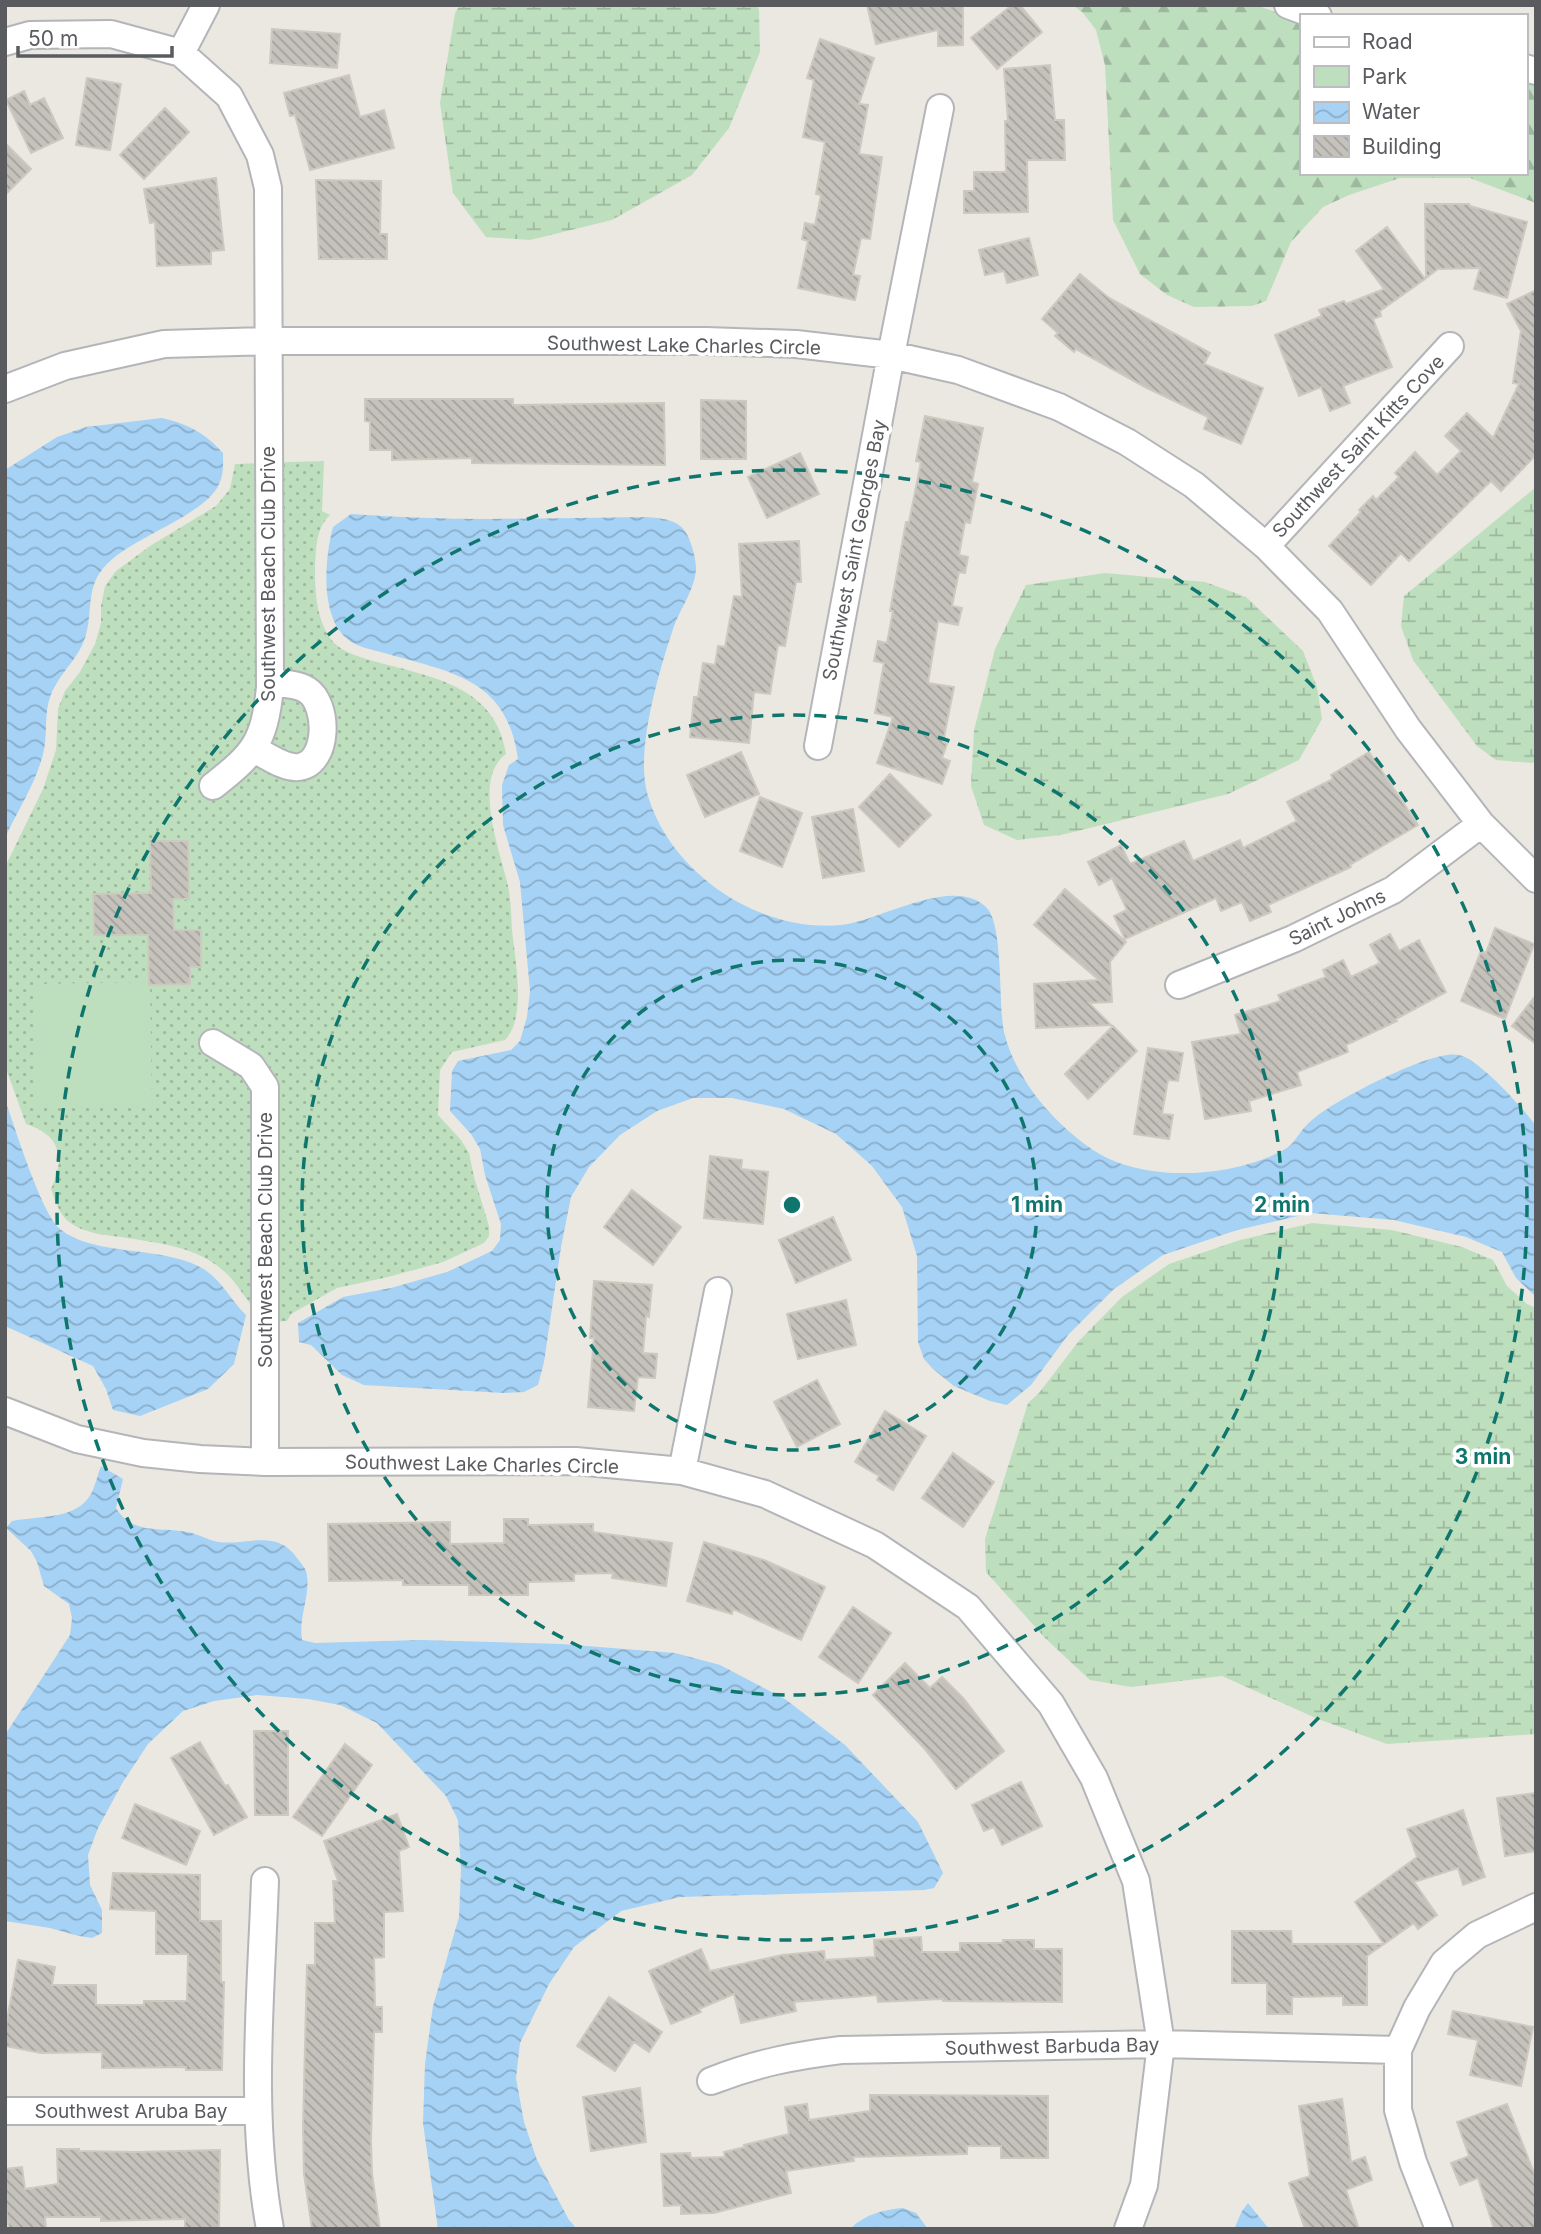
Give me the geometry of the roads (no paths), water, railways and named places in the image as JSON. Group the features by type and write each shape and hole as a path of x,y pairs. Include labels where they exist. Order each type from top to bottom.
{"street":[{"path":"5,42 30,36 111,34 181,53 206,5"},
{"path":"1288,5 1313,14"},
{"name":"Southwest Beach Club Drive","path":"181,53 229,96 260,155 268,188 270,683 267,714 254,749 240,765 213,786"},
{"name":"Southwest Saint Georges Bay","path":"818,746 940,108"},
{"name":"Southwest Lake Charles Circle","path":"5,389 65,366 163,344 269,341 706,341 796,344 891,355 958,370 1059,407 1127,442 1194,485 1266,546 1330,611 1408,729 1481,824 1536,879"},
{"name":"Southwest Saint Kitts Cove","path":"1266,546 1450,346"},
{"path":"254,749 294,767 303,767 313,761 319,749 323,727 318,701 304,688 270,683"},
{"name":"Saint Johns","path":"1179,985 1293,939 1393,890 1481,824"},
{"name":"Southwest Beach Club Drive","path":"213,1043 251,1066 265,1087 265,1462"},
{"path":"682,1471 718,1291"},
{"name":"Southwest Lake Charles Circle","path":"5,1411 77,1439 143,1453 265,1462 562,1461 682,1471 765,1494 875,1545 968,1607 1051,1704 1094,1778 1136,1881 1161,2044 1144,2185 1128,2229"},
{"path":"265,1881 257,2111 262,2182 270,2229"},
{"path":"1439,2229 1413,2162 1398,2109 1398,2050 1417,2008 1444,1963 1477,1935 1536,1907"},
{"name":"Southwest Barbuda Bay","path":"712,2081 751,2065 842,2050 1161,2044 1398,2050"},
{"name":"Southwest Aruba Bay","path":"5,2111 257,2111"}],"water":[{"path":"162,418 196,430 223,453 221,480 212,495 200,505 119,554 107,564 95,581 88,628 82,645 51,696 44,750 37,773 5,838 5,470 57,437 86,427"},
{"path":"351,514 462,519 646,517 676,523 689,538 696,569 690,591 674,626 650,710 644,756 645,778 648,796 660,824 676,850 698,873 723,893 750,908 780,919 810,925 857,922 915,903 954,896 972,898 986,907 996,930 1004,1032 1019,1071 1057,1120 1090,1148 1127,1166 1149,1171 1196,1173 1242,1166 1287,1148 1306,1125 1321,1113 1372,1084 1431,1059 1447,1055 1468,1058 1500,1085 1536,1126 1536,1297 1516,1278 1502,1252 1466,1237 1394,1220 1311,1213 1237,1230 1163,1255 1114,1289 1068,1335 1031,1385 1007,1405 990,1401 954,1386 924,1359 918,1342 917,1256 902,1207 872,1166 836,1134 784,1109 732,1098 693,1098 657,1111 620,1135 589,1167 571,1197 538,1385 524,1392 504,1393 364,1385 342,1375 311,1345 299,1342 298,1323 343,1297 391,1288 447,1272 492,1251 500,1240 501,1224 485,1175 480,1149 471,1134 450,1111 452,1071 458,1061 511,1050 520,1041 527,1017 530,991 520,882 503,825 502,785 509,765 518,759 512,733 502,712 490,696 474,684 435,667 359,645 344,636 331,613 326,583 333,527"},
{"path":"5,1100 37,1188 60,1229 73,1238 89,1243 164,1256 198,1266 219,1282 246,1315 234,1364 208,1389 140,1416 113,1410 106,1389 93,1366 5,1326"},
{"path":"101,1466 123,1479 116,1508 123,1517 138,1526 188,1532 218,1542 271,1541 289,1549 306,1571 302,1640 315,1643 420,1640 561,1644 675,1653 720,1665 785,1699 845,1745 918,1822 943,1873 934,1888 924,1890 680,1897 621,1911 574,1947 549,1984 520,2043 516,2078 524,2122 537,2160 569,2220 577,2229 438,2229 423,2123 425,2064 433,2006 459,1917 461,1869 458,1820 446,1796 377,1723 340,1705 308,1699 257,1695 214,1701 183,1711 148,1744 98,1828 88,1855 90,1885 102,1910 102,1933 92,1938 5,1921 5,1735 70,1635 72,1618 69,1604 44,1586 31,1551 6,1528 12,1521 54,1516 74,1510 89,1497"},
{"path":"1248,2203 1269,2229 1234,2229"},
{"path":"903,2208 916,2213 928,2229 850,2229 875,2214"}]}
